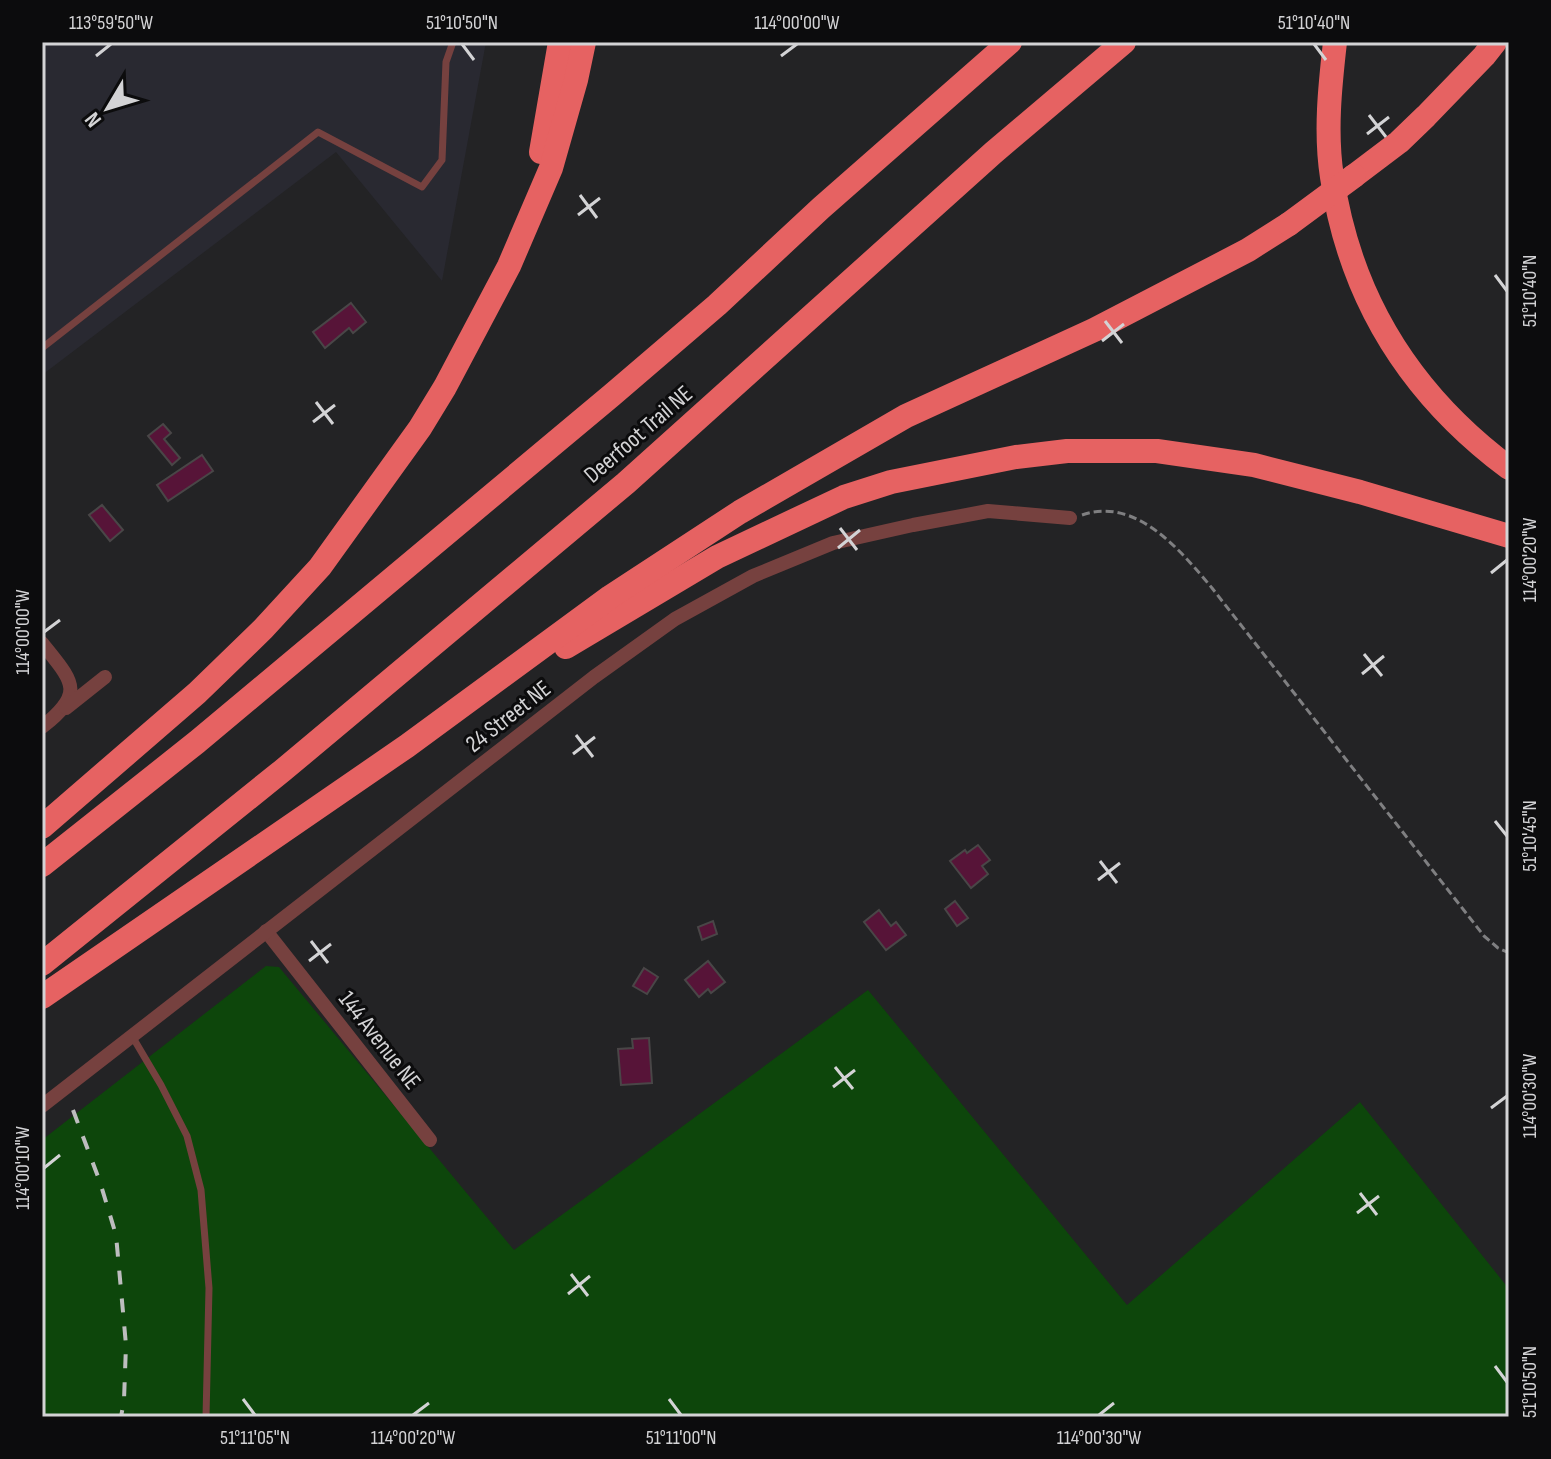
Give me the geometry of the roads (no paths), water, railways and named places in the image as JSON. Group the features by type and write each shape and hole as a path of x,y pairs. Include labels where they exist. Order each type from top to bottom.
{"highway":[{"path":"509,266 542,146 560,42"},
{"path":"42,827 231,662 320,567 420,428 509,266 551,168 584,42"},
{"name":"Deerfoot Trail NE","path":"42,865 197,742 612,395 1010,42"},
{"name":"Deerfoot Trail NE","path":"42,964 293,761 626,483 993,153 1124,42"},
{"path":"1335,42 1331,175 1340,219 1363,289 1402,362 1467,434 1509,468"},
{"path":"42,997 407,746 610,597 740,512 906,416 1094,330 1248,250 1289,224 1399,142 1495,42"},
{"path":"407,746 611,619 755,538 844,497 879,485 1016,457 1067,451 1157,451 1254,465 1360,492 1509,536"}],"street":[{"name":"24 Street NE","path":"42,1106 594,677 675,619 753,576 833,543 988,511 1070,518"},
{"path":"42,643 68,675 71,694 61,711"},
{"path":"42,727 105,677"},
{"name":"144 Avenue NE","path":"266,931 430,1140"}],"lane":[{"path":"42,348 318,132 422,187 442,160 446,62 453,42"},
{"path":"132,1036 187,1136 201,1190 209,1288 206,1417"}],"railway":[{"path":"73,1110 116,1235 126,1345 121,1417"}]}
